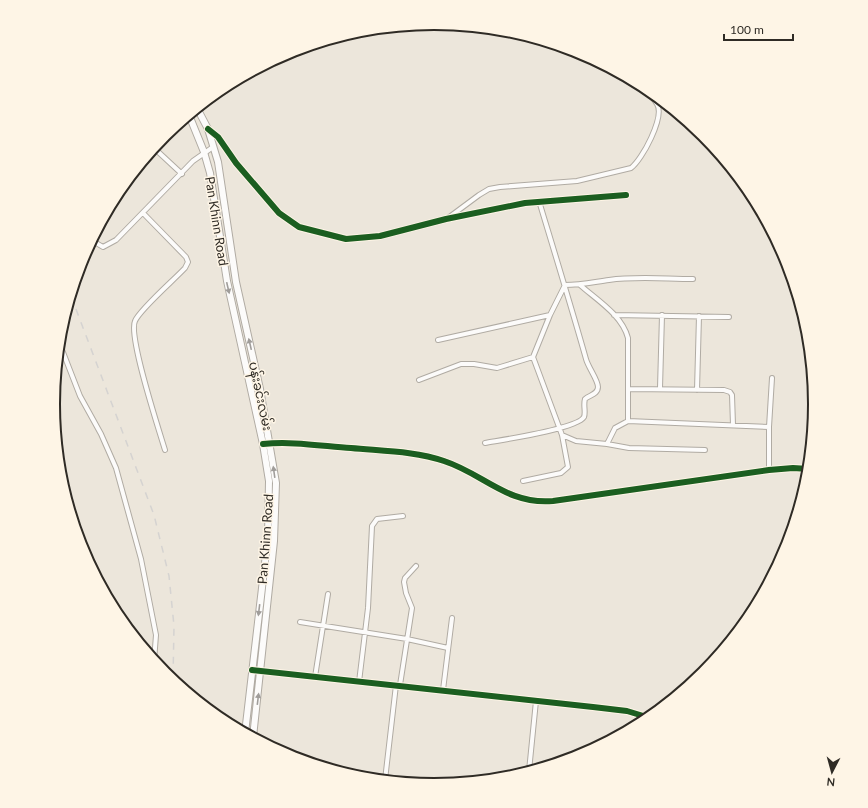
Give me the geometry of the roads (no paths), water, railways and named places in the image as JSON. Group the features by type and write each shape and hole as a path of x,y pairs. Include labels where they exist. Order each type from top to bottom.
{"main road":[{"name":"ပန်းခင်းလမ်း","path":"199,113 208,129 222,185 227,229 236,282 270,443 276,483 276,508 262,671 255,732"},
{"name":"Pan Khinn Road","path":"191,120 204,152 214,195 227,281 263,444 269,481 269,508 246,727"}],"street":[{"path":"446,219 489,190 500,187 577,181 631,168 638,163 657,124 659,115 657,104 655,102"},
{"path":"208,129 218,137 236,163 279,213 299,227 333,237 360,239 380,236 446,219 539,201 626,196"},
{"path":"97,243 103,246 109,245 182,174 193,161 213,146"},
{"path":"158,152 182,174"},
{"path":"485,443 560,429 583,418 585,399 597,391 598,387 588,367 539,201"},
{"path":"143,213 186,257 188,262 185,268 137,316 134,327 146,391 165,450"},
{"path":"565,285 580,285 609,280 626,279 693,279"},
{"path":"523,481 561,473 568,467 562,435 533,357 550,315 565,285"},
{"path":"580,285 613,314 625,329 628,338 628,420"},
{"path":"613,314 729,317"},
{"path":"438,340 550,315"},
{"path":"660,388 662,315"},
{"path":"697,390 699,316"},
{"path":"63,353 80,396 101,434 116,468 142,559 156,635 155,653"},
{"path":"419,380 461,364 474,364 497,368 533,357"},
{"path":"769,470 769,426 772,378"},
{"path":"628,388 724,390 730,392 734,425"},
{"path":"607,444 615,428 628,420 769,426"},
{"path":"562,435 576,442 607,444 629,448 705,450"},
{"path":"263,444 270,443 355,449 431,457 456,466 512,496 536,502 553,501 769,470 793,468 802,469"},
{"path":"359,682 366,632 372,526 377,518 403,516"},
{"path":"386,775 398,685 412,608 406,593 404,582 405,578 416,566"},
{"path":"315,677 328,594"},
{"path":"443,690 452,618"},
{"path":"300,622 407,639 448,648"},
{"path":"252,670 443,690 627,712 641,716"},
{"path":"530,765 536,701"}],"railway":[{"path":"74,304 154,515 169,576 174,626 173,671"}]}
